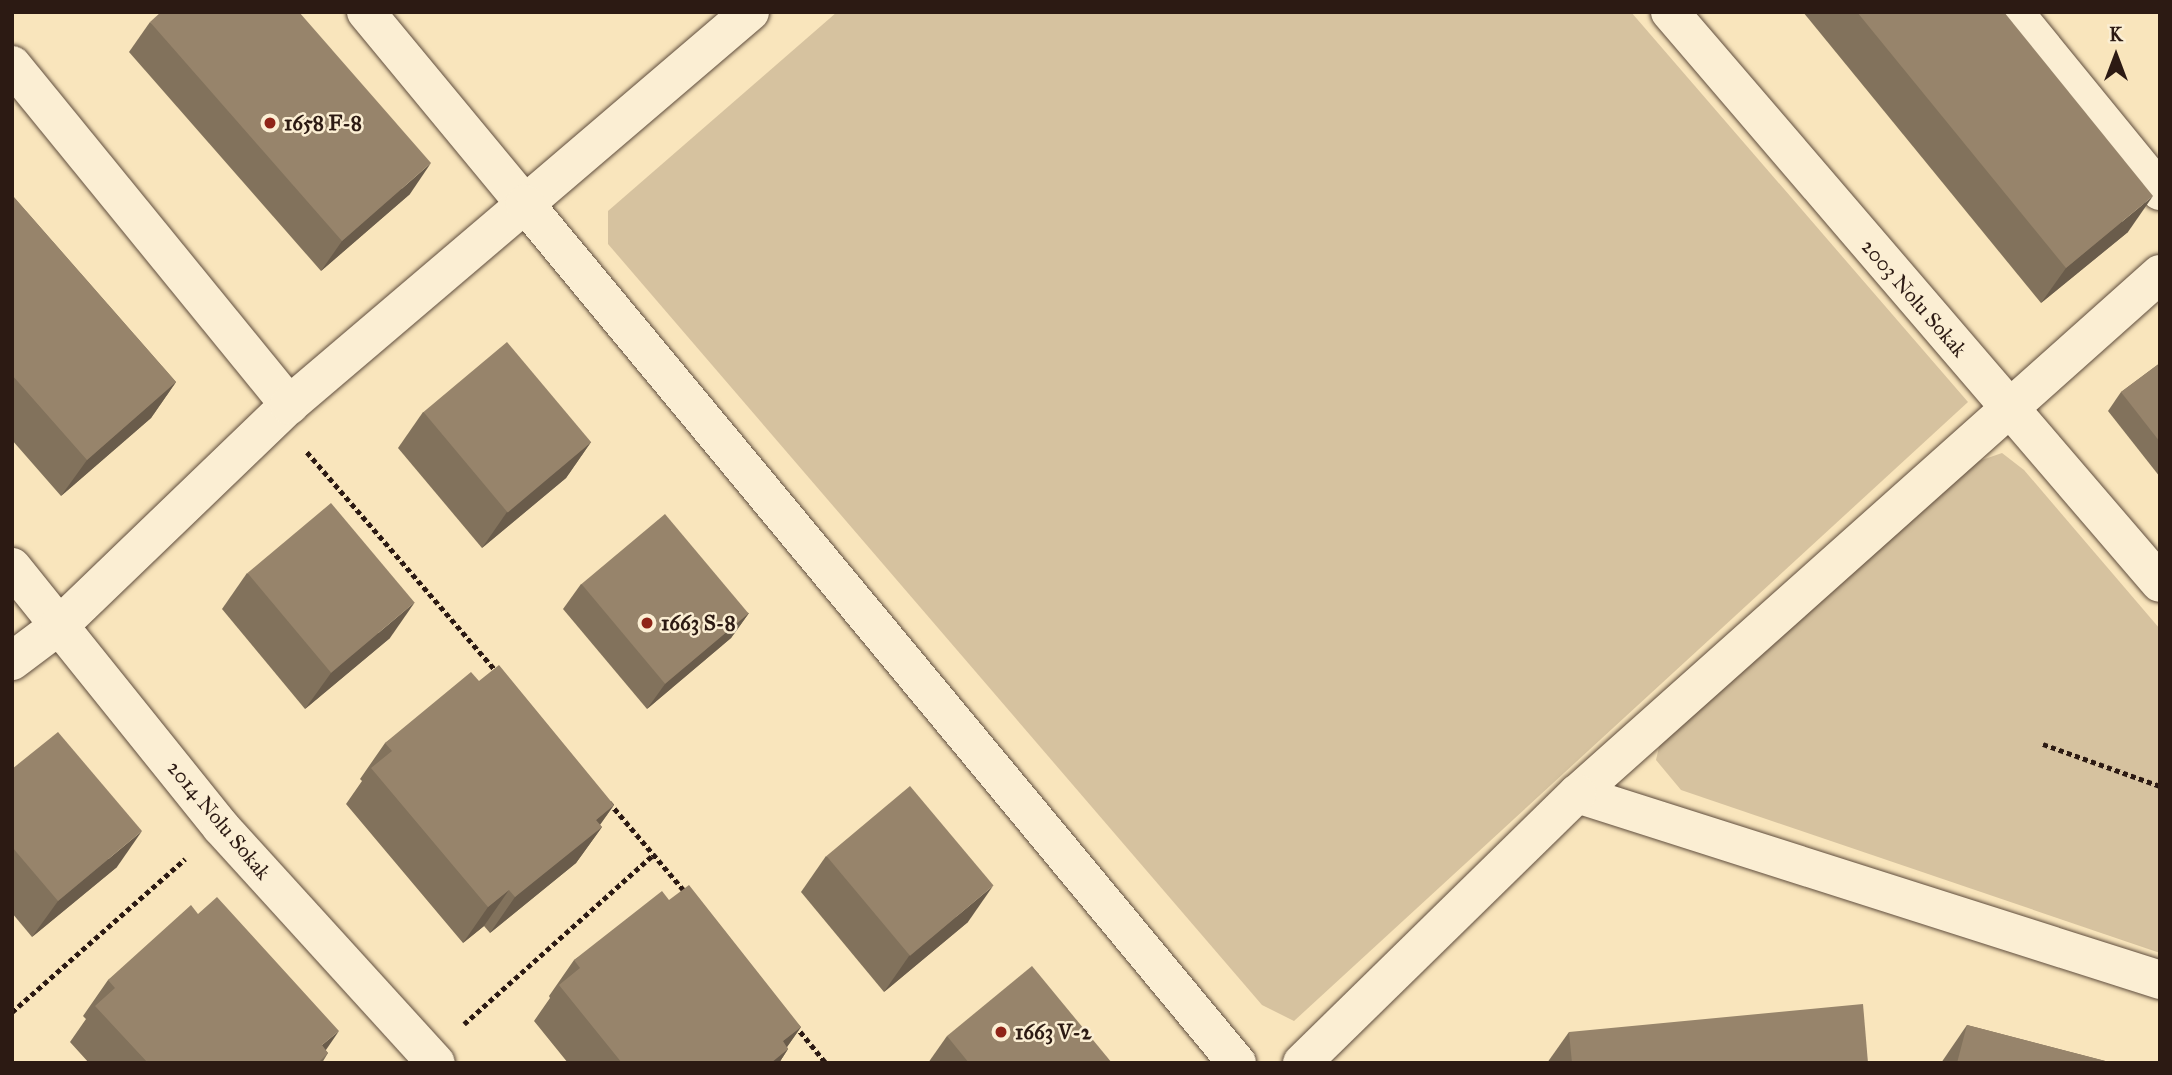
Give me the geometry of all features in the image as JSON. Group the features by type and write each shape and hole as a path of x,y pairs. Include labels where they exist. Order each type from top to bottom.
{"street":[{"path":"366,12 1237,1063"},
{"path":"12,661 60,625 283,411 750,12"},
{"name":"2003 Nolu Sokak","path":"1670,12 2160,583"},
{"path":"2014,12 2160,191"},
{"path":"12,65 283,411"},
{"path":"1302,1063 1577,794 2160,274"},
{"name":"2014 Nolu Sokak","path":"12,567 221,827 433,1059"},
{"path":"1577,794 2160,980"}],"path":[{"path":"283,411 502,677"},
{"path":"2043,744 2160,786"},
{"path":"600,792 697,906"},
{"path":"12,1012 221,827"},
{"path":"433,1059 654,854"},
{"path":"792,1021 826,1063"}],"shaded area":[{"path":"837,12 1631,12 1968,402 1294,1021 1262,1005 608,244 608,211"},
{"path":"2002,453 2024,470 2160,629 2160,953 1681,790 1656,760 1663,730 1979,461"}],"building":[{"name":"1658 F-8","path":"161,12 299,12 431,163 342,241 150,22"},
{"path":"1857,12 2004,12 2153,196 2066,268"},
{"path":"12,195 176,382 87,460 12,375"},
{"path":"507,342 591,442 508,512 424,412"},
{"path":"2160,363 2160,442 2121,392"},
{"path":"331,503 415,603 331,673 248,573"},
{"name":"1663 S-8","path":"665,514 749,614 665,684 582,584"},
{"path":"499,665 614,805 596,820 602,827 515,897 509,890 488,907 371,768 392,751 385,743 471,672 479,681"},
{"path":"58,732 142,831 58,901 12,847 12,769"},
{"path":"910,786 994,886 910,956 827,856"},
{"path":"689,885 801,1027 783,1041 788,1049 771,1063 622,1063 559,985 580,968 574,960 662,891 669,900"},
{"path":"217,897 339,1031 322,1045 328,1053 318,1063 148,1063 95,1006 115,988 108,980 191,905 198,914"},
{"path":"1032,966 1112,1063 969,1063 947,1036"},
{"path":"1863,1004 1868,1063 1572,1063 1569,1032"},
{"path":"1967,1025 2113,1063 1957,1063"}],"place":[{"name":"1658 F-8","path":"270,123"},
{"name":"1663 S-8","path":"647,623"},
{"name":"1663 V-2","path":"1001,1032"}]}
